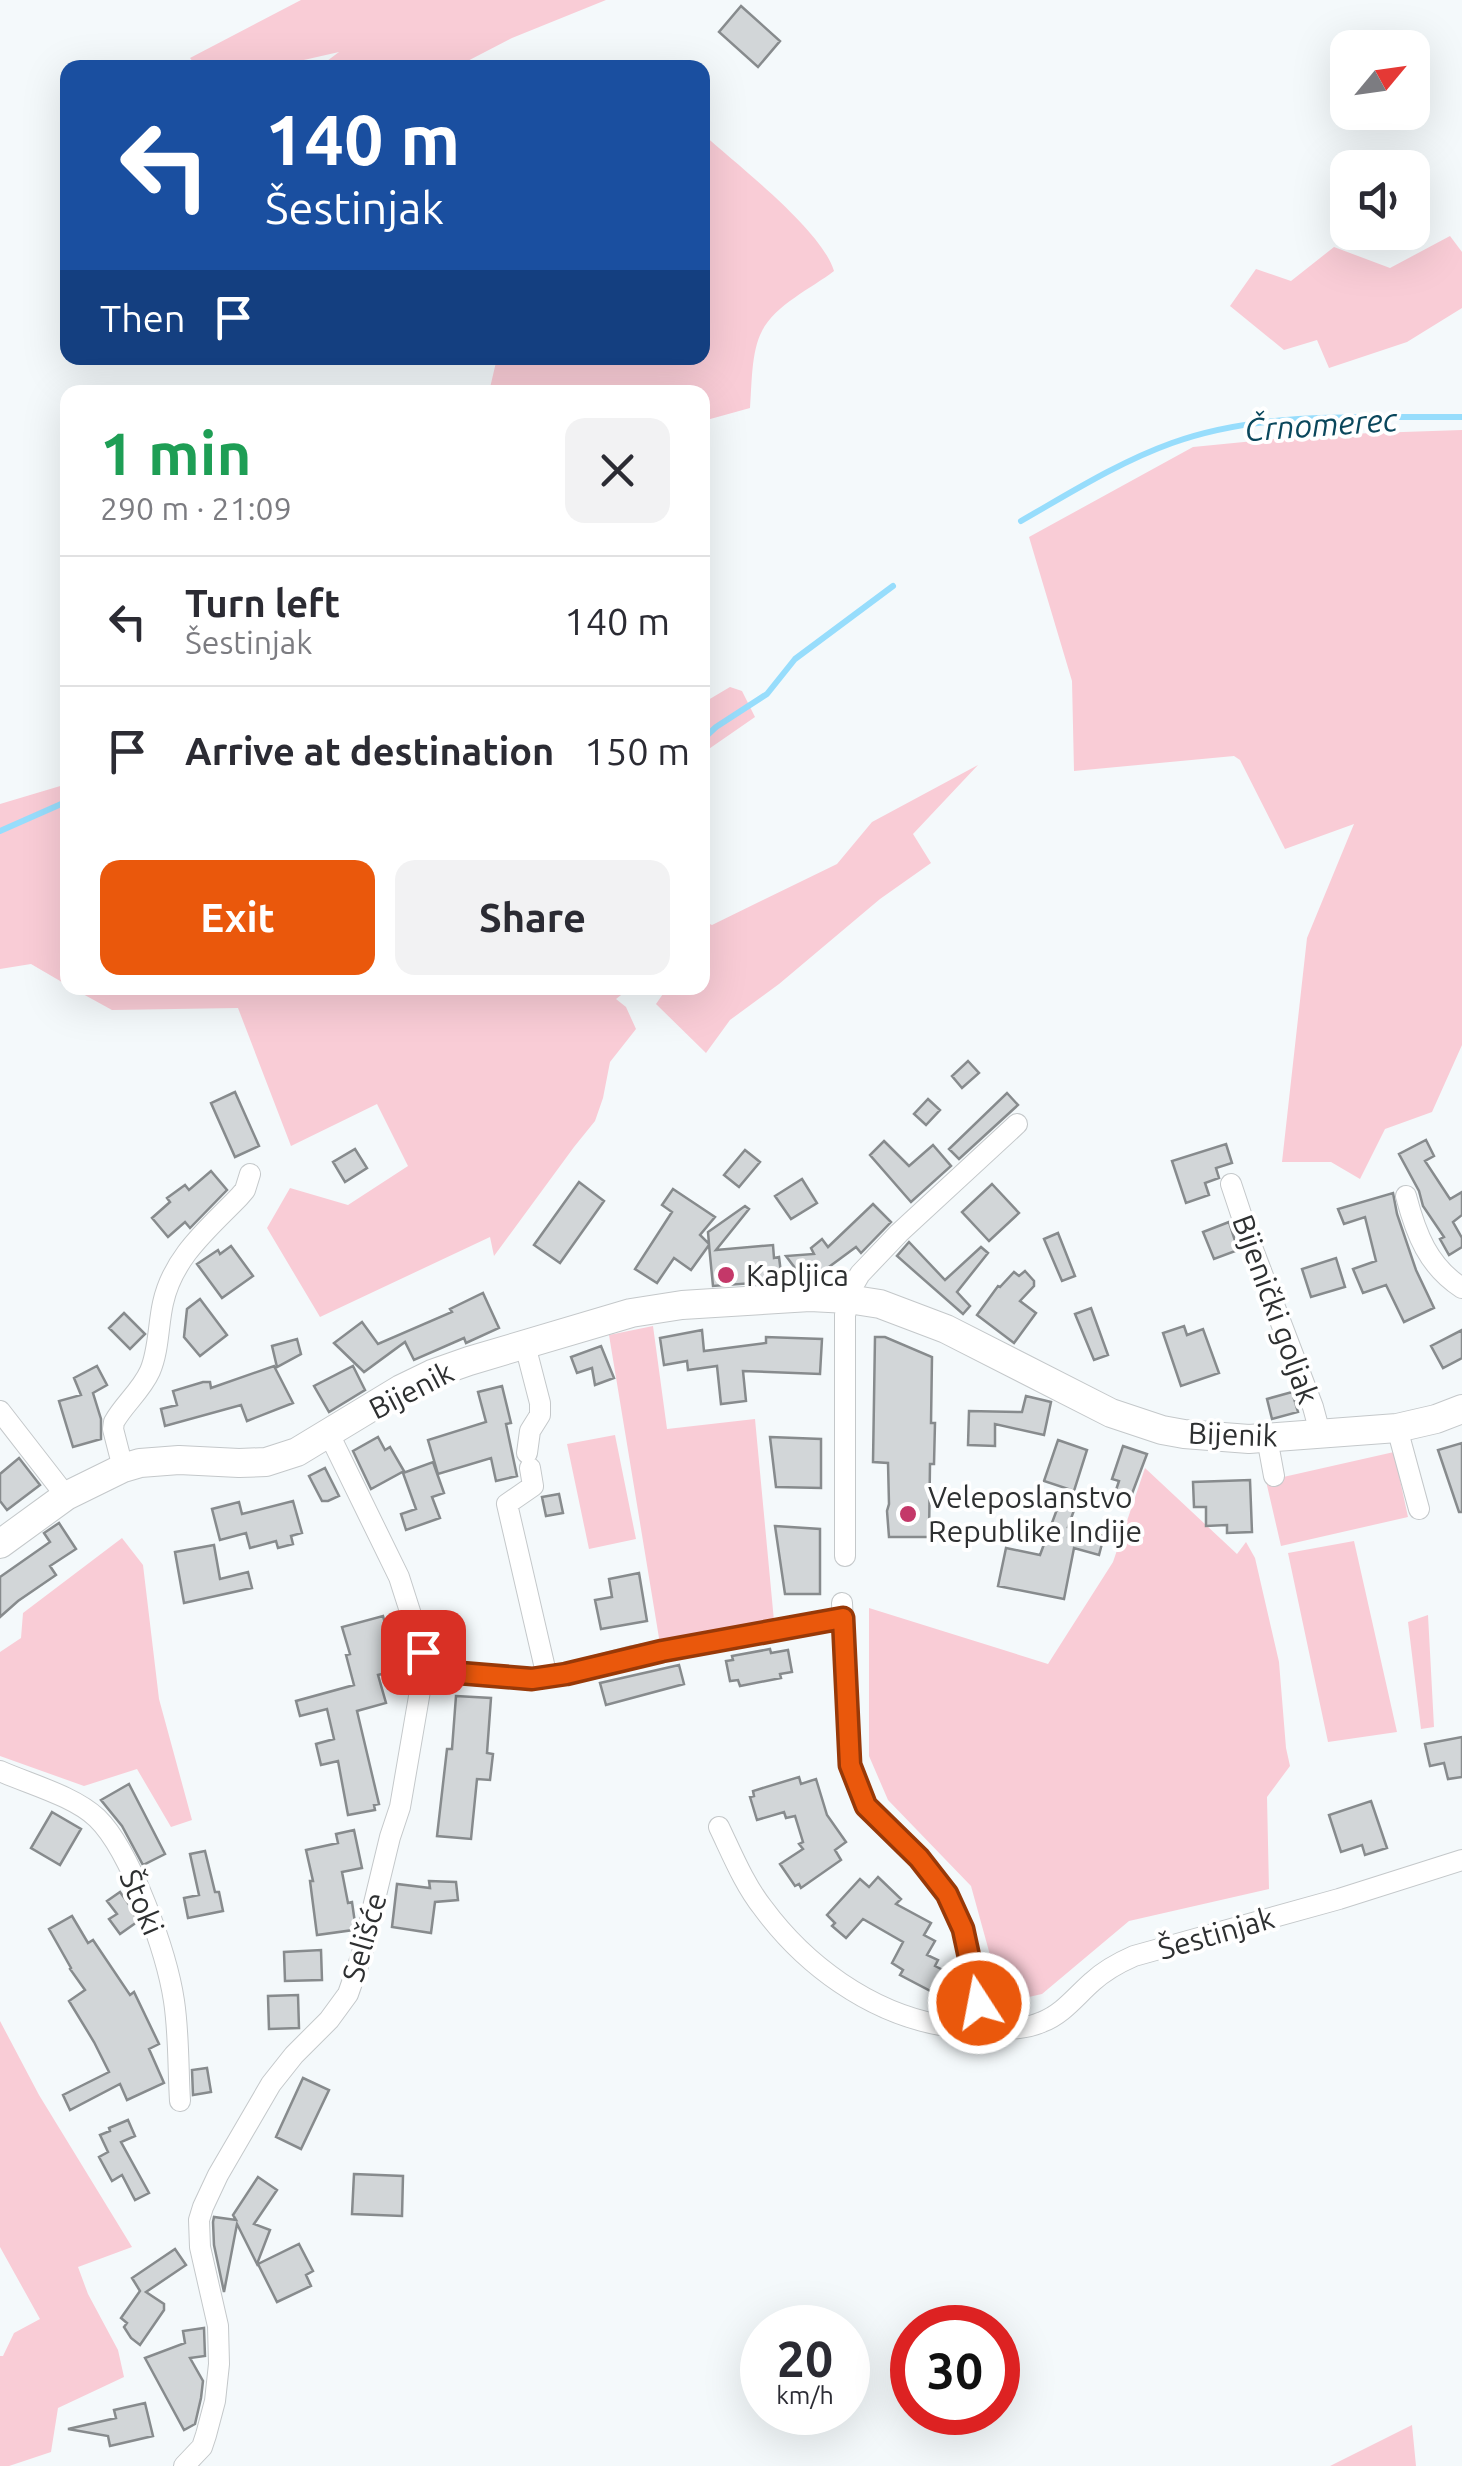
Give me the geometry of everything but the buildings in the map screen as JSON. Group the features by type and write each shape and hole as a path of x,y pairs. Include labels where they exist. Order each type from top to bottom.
{"main road":[{"name":"Bijenik","path":"0,1544 66,1496 123,1468 179,1460 266,1462 297,1452 400,1389 432,1374 631,1313 682,1305 810,1297 880,1304 946,1328 1111,1413 1184,1434 1267,1438 1397,1428 1436,1420 1462,1409"}],"street":[{"path":"845,1556 848,1299 860,1274 873,1259 1017,1124"},
{"path":"123,1468 114,1422 148,1375 173,1272 187,1250 239,1197 250,1174"},
{"name":"Bijenički goljak","path":"1231,1184 1320,1433"},
{"path":"1406,1196 1432,1262 1448,1280 1462,1288"},
{"path":"525,1344 540,1404 540,1415 530,1431 529,1460 534,1486 507,1504 547,1677"},
{"path":"0,1411 66,1496"},
{"path":"1397,1428 1419,1509"},
{"name":"Selišće","path":"184,2466 202,2447 215,2401 219,2364 218,2326 200,2247 199,2220 218,2175 271,2084 340,2007 354,1978 400,1807 421,1685 423,1652 399,1577 328,1434"},
{"path":"1267,1438 1274,1476"},
{"path":"423,1652 446,1669 460,1673 547,1677 843,1610 850,1765 866,1806 919,1858 947,1894 963,1929 986,2029"},
{"name":"Štoki","path":"0,1771 95,1816 126,1862 147,1908 170,1981 180,2101"},
{"name":"Šestinjak","path":"719,1827 761,1907 796,1947 835,1979 876,2005 909,2017 986,2029 1040,2023 1057,2014 1103,1972 1134,1956 1462,1860"}],"shaded area":[{"path":"301,0 606,0 512,38 470,60 328,60 339,52 304,60 190,58"},
{"path":"710,140 796,218 834,271 785,305 762,331 754,358 750,408 710,419 710,385 491,385 495,365 710,365"},
{"path":"1450,236 1462,252 1462,308 1407,342 1329,368 1317,340 1284,350 1230,306 1256,269 1291,281 1330,250 1342,250 1390,268"},
{"path":"1462,430 1462,1045 1432,1112 1385,1129 1360,1179 1331,1162 1282,1162 1307,938 1354,824 1285,849 1240,760 1234,756 1074,771 1072,681 1029,537 1193,447 1315,435"},
{"path":"730,687 742,691 755,717 710,748 710,699"},
{"path":"978,765 913,834 931,863 880,899 730,1020 706,1053 656,1004 662,995 710,995 710,924 837,864 872,822"},
{"path":"60,786 60,981 31,964 0,969 0,804"},
{"path":"85,995 621,995 616,999 626,1007 636,1029 610,1062 595,1121 494,1256 490,1237 320,1317 267,1228 290,1188 348,1205 408,1166 377,1104 291,1146 238,1008 112,1010"},
{"path":"653,1326 667,1429 755,1419 774,1621 660,1644 609,1335"},
{"path":"615,1435 636,1539 589,1549 567,1444"},
{"path":"1394,1452 1408,1517 1281,1546 1266,1481"},
{"path":"1145,1468 1237,1554 1246,1542 1255,1558 1279,1662 1290,1766 1267,1797 1269,1889 1129,1921 1042,1994 1020,1999 1001,1995 971,1886 888,1800 869,1756 869,1608 1048,1664 1113,1562"},
{"path":"122,1538 143,1565 159,1699 192,1820 171,1827 137,1769 84,1786 0,1756 0,1652 21,1638 23,1613"},
{"path":"1354,1541 1397,1732 1328,1742 1288,1553"},
{"path":"1428,1615 1434,1727 1421,1729 1408,1622"},
{"path":"0,2021 39,2095 132,2247 78,2267 118,2350 124,2377 58,2408 51,2452 9,2466 0,2466 0,2356 14,2333 40,2319 0,2247"},
{"path":"1412,2425 1416,2466 1330,2466"}],"waterway":[{"name":"Črnomerec","path":"1021,521 1133,459 1207,432 1316,418 1462,417"},
{"name":"Črnomerec","path":"710,733 767,694 795,659 893,586"},
{"name":"Črnomerec","path":"0,831 60,805"}],"place":[{"name":"Kapljica","path":"726,1275"},
{"name":"Veleposlanstvo Republike Indije","path":"908,1514"}],"route":[{"path":"423,1652 446,1669 460,1673 532,1679 633,1656 843,1618 850,1765 866,1806 919,1858 947,1894 963,1929 979,2003"}]}
